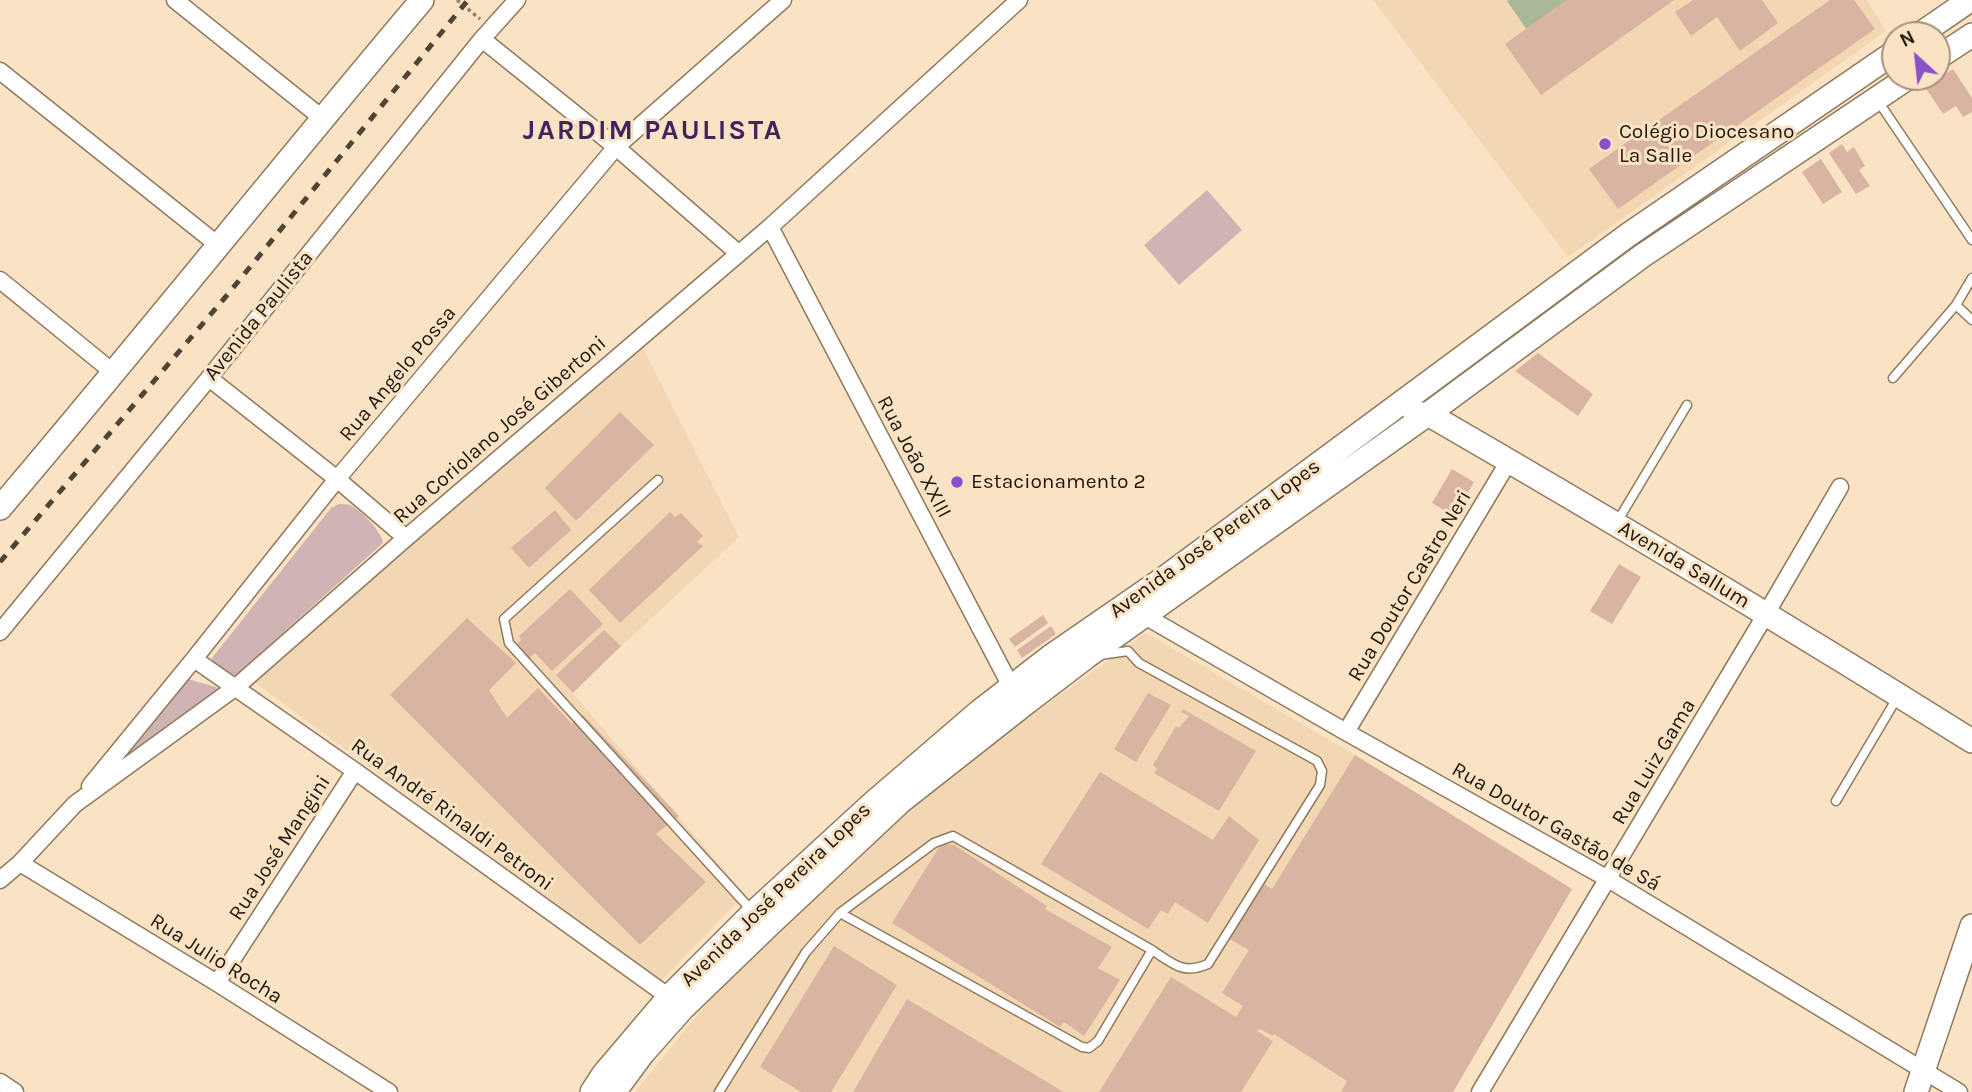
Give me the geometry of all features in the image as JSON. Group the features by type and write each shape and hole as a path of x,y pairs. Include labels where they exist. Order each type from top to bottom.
{"main road":[{"path":"3,498 114,373 422,0"},
{"path":"1939,21 1970,0"},
{"path":"1951,48 1972,34"},
{"name":"Avenida José Pereira Lopes","path":"1140,607 1387,412 1628,235 1881,62"},
{"name":"Avenida José Pereira Lopes","path":"592,1092 603,1075 760,919 900,802 1016,697 1063,677 1080,649 1428,414 1642,256 1889,91"},
{"path":"1628,235 1642,256"},
{"name":"Avenida Sallum","path":"1387,412 1428,414 1766,614 1972,741"},
{"path":"1920,1082 1972,926"},
{"name":"Avenida José Pereira Lopes","path":"614,1092 676,1003"}],"street":[{"path":"175,0 322,118"},
{"name":"Avenida Paulista","path":"0,632 517,0"},
{"name":"Rua Angelo Possa","path":"75,804 337,479 616,147 783,0"},
{"name":"Rua Coriolano José Gibertoni","path":"0,880 20,863 75,804 236,687 770,227 1019,0"},
{"path":"487,34 738,253"},
{"path":"0,71 218,246"},
{"name":"Rua João XXIII","path":"770,227 1016,697"},
{"path":"0,280 114,373"},
{"path":"209,378 337,479 406,538"},
{"name":"Rua Doutor Castro Neri","path":"1346,732 1509,461"},
{"name":"Rua Luiz Gama","path":"1480,1092 1840,487"},
{"name":"Rua Doutor Gastão de Sá","path":"1140,607 1346,732 1608,879 1920,1082 1959,1092"},
{"name":"Rua André Rinaldi Petroni","path":"194,659 355,771 676,1003"},
{"name":"Rua José Mangini","path":"217,984 355,771"},
{"name":"Rua Julio Rocha","path":"20,863 389,1092"},
{"path":"0,1082 15,1092"}],"lane":[{"path":"1877,99 1972,240"},
{"path":"1893,378 1956,305 1972,278"},
{"path":"1956,305 1972,320"},
{"path":"1615,524 1687,405"},
{"path":"658,480 504,619 509,643 760,919"},
{"path":"719,1092 806,952 840,913 934,843 953,836 1177,967 1195,970 1208,964 1320,785 1322,771 1317,761 1139,663 1128,651 1080,649"},
{"path":"1836,802 1899,695"},
{"path":"840,913 1082,1047 1089,1048 1098,1041 1152,950"}],"path":[{"path":"457,0 487,34"}],"shaded area":[{"name":"Colégio Diocesano La Salle","path":"1373,0 1867,0 1881,23 1881,35 1568,257"},
{"path":"1571,0 1527,30 1507,1"},
{"path":"1207,190 1242,230 1179,285 1144,245"},
{"path":"642,347 739,537 572,692 745,894 661,981 254,682"},
{"path":"339,504 350,505 365,516 379,533 383,543 236,675 226,674 215,667 212,658 331,508"},
{"path":"1146,633 1355,755 1572,889 1453,1092 635,1092 717,991 813,895 941,781"},
{"path":"188,679 219,688 133,756 114,767 123,749"}],"building":[{"path":"1566,0 1674,0 1541,95 1505,44"},
{"path":"1693,0 1762,0 1778,23 1740,51 1717,17 1691,36 1675,12"},
{"path":"1830,0 1854,0 1875,29 1618,209 1589,169"},
{"path":"1953,69 1972,98 1972,112 1963,117 1956,106 1943,114 1928,91 1951,91"},
{"path":"1842,144 1847,152 1854,147 1865,166 1859,170 1870,186 1856,194 1829,153"},
{"path":"1821,159 1842,192 1823,204 1802,172"},
{"path":"1538,353 1593,394 1578,416 1515,371"},
{"path":"620,412 654,445 576,521 545,488"},
{"path":"1452,469 1474,482 1454,516 1432,503"},
{"path":"555,510 571,530 529,568 511,548"},
{"path":"670,512 675,517 681,513 703,536 697,542 703,546 620,623 589,590"},
{"path":"1619,564 1641,577 1612,624 1590,611"},
{"path":"570,589 603,624 552,671 535,653 528,659 516,645 521,640 519,636"},
{"path":"1043,615 1048,623 1015,647 1009,639"},
{"path":"467,618 516,663 489,690 507,718 538,688 572,724 583,715 679,816 656,834 706,882 640,945 390,695"},
{"path":"1051,626 1056,634 1022,658 1017,650"},
{"path":"604,630 621,646 573,693 556,675"},
{"path":"1148,693 1171,705 1136,762 1114,749"},
{"path":"1183,709 1256,751 1219,811 1154,773 1157,769 1153,765 1176,726 1179,728 1189,716 1181,712"},
{"path":"1355,755 1572,889 1453,1092 1341,1092 1347,1081 1274,1034 1273,1036 1260,1029 1257,1031 1273,1041 1241,1092 1099,1092 1171,977 1236,1017 1243,1006 1222,993 1249,950 1229,939 1261,882 1272,889"},
{"path":"1100,772 1213,840 1229,816 1259,840 1208,923 1175,902 1168,914 1161,910 1148,929 1041,864"},
{"path":"941,844 954,845 1047,906 1045,909 1112,947 1098,968 1120,980 1084,1036 1064,1022 1060,1027 892,923"},
{"path":"834,946 897,985 831,1092 801,1092 760,1067"},
{"path":"907,999 1057,1088 1063,1092 853,1092"}],"railway":[{"path":"0,562 228,294 468,0"}],"place":[{"name":"Colégio Diocesano La Salle","path":"1605,144"},
{"name":"Estacionamento 2","path":"957,482"}],"district":[{"name":"JARDIM PAULISTA","path":"653,131"}]}
